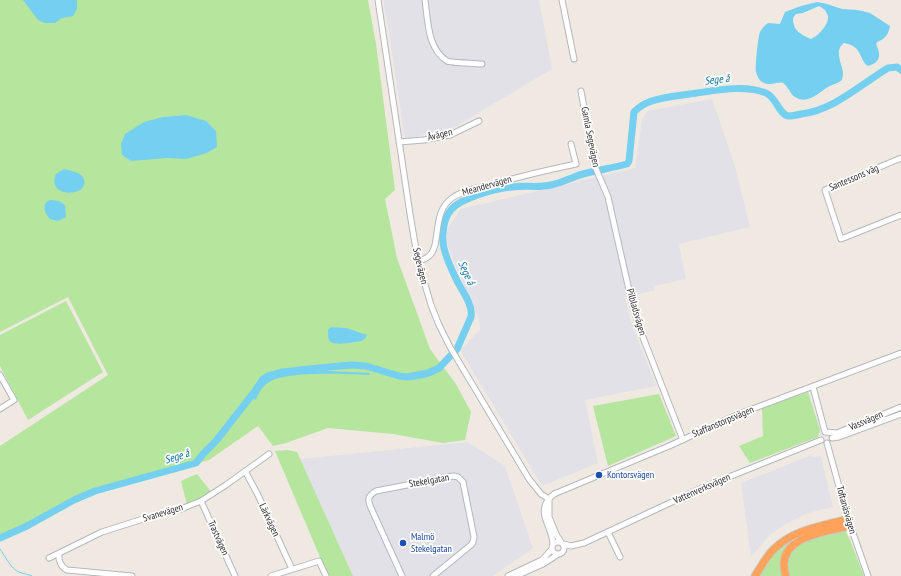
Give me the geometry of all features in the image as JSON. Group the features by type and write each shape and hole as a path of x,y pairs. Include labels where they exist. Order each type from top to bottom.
{"highway":[{"path":"756,576 769,554 786,539 810,529 849,522"},
{"path":"786,576 784,561 788,551 796,542 849,522"}],"street":[{"name":"Segevägen","path":"378,0 418,261 431,305 450,347 529,479 541,494 549,499"},
{"path":"425,0 431,41 439,52 448,61 482,64"},
{"path":"562,0 574,59"},
{"name":"Gamla Segevägen","path":"581,91 594,164 600,180"},
{"name":"Åvägen","path":"399,142 424,140 450,135 479,121"},
{"name":"Meandervägen","path":"418,261 428,257 433,252 441,213 453,197 526,175 576,164 571,144"},
{"name":"Santessons väg","path":"901,158 825,190 841,239 901,215"},
{"name":"Pilbladsvägen","path":"600,180 608,197 631,299 639,327 683,440"},
{"name":"Staffanstorpsvägen","path":"549,499 558,492 683,440 727,419 901,353"},
{"path":"0,375 14,400 0,409"},
{"path":"813,387 829,434 831,441 827,443 821,440 822,434 829,434"},
{"name":"Vassvägen","path":"829,434 838,433 901,407"},
{"name":"Vassvägen","path":"829,434 839,437 901,414"},
{"name":"Vattenverksvägen","path":"564,552 704,487 821,440"},
{"name":"Toftanäsvägen","path":"827,443 849,522 868,576"},
{"name":"Svanevägen","path":"49,558 102,532 162,513 181,509 201,501 269,454"},
{"name":"Lärkvägen","path":"245,471 257,493 292,569"},
{"name":"Stekelgatan","path":"402,576 371,508 368,500 369,495 376,491 453,476 458,477 463,482 474,537 473,542 471,546 432,576"},
{"path":"516,576 543,564 557,555 560,555 565,550 549,517 549,499"},
{"path":"549,499 544,505 544,513 553,538 554,554 557,555"},
{"name":"Trastvägen","path":"201,501 235,576"},
{"path":"608,532 620,557"},
{"path":"508,576 542,560 556,542 562,543"},
{"name":"Vattenverksvägen","path":"562,543 571,546 584,543"},
{"path":"59,553 58,557 61,565 67,570 132,576"},
{"path":"271,576 319,561 326,576"}],"shaded area":[{"path":"383,0 539,0 552,69 455,127 405,140"},
{"path":"712,99 735,166 750,227 679,244 686,279 654,286 655,290 625,298 630,319 656,386 585,400 598,463 542,486 460,350 480,330 479,320 446,242 447,229 461,209 635,168 642,120 647,111"},
{"path":"468,442 505,466 533,548 493,576 353,576 300,459"},
{"path":"812,455 813,457 821,456 833,507 808,513 782,526 770,535 751,557 741,483"}],"green space":[{"path":"0,0 368,0 376,44 395,190 385,199 397,258 430,349 456,384 471,412 465,440 443,443 393,434 328,428 273,446 258,426 209,460 95,491 74,500 27,526 0,538 0,446 108,375 68,297 0,332"},
{"path":"66,301 103,372 28,420 0,366 0,335"},
{"path":"808,392 820,430 818,437 750,463 739,446 763,436 762,408"},
{"path":"659,394 676,436 608,466 593,406"},
{"path":"287,450 297,452 353,576 328,576 275,451"},
{"path":"197,474 212,493 187,505 181,481"},
{"path":"840,530 846,532 864,576 788,576 787,564 790,554 795,547 810,538"},
{"path":"806,534 793,541 783,576 758,576 767,560 787,540"}],"water":[{"path":"23,0 77,0 77,9 73,16 62,18 55,23 45,23 38,20"},
{"path":"817,2 842,9 858,10 870,13 890,26 883,39 876,44 879,52 878,60 868,66 855,47 844,43 839,50 839,58 843,70 842,80 828,87 817,95 804,100 795,97 783,83 768,84 762,82 756,72 756,58 760,32 768,23 780,24 785,12","holes":["819,6 825,10 828,16 827,23 820,33 814,38 811,39 800,34 794,26 793,18 796,14 803,13"]},
{"path":"186,115 206,121 216,131 217,147 207,153 186,159 167,158 131,161 122,155 121,144 125,134 144,122 163,117"},
{"path":"64,169 78,173 83,177 84,185 81,189 69,193 57,188 54,180 56,174"},
{"path":"50,200 59,201 65,205 66,217 58,221 50,219 46,213 45,204"},
{"path":"331,327 346,328 367,335 365,339 361,341 344,344 335,343 329,340 328,330"},
{"path":"442,367 443,369 441,371 424,378 407,379 395,378 395,376 414,378 425,376"},
{"path":"327,371 370,373 369,375 304,374 279,378 266,384 256,400 253,398 263,382 271,377 286,373"}],"waterway":[{"name":"Sege å","path":"0,538 27,526 74,500 95,491 196,463 216,441 263,379 268,376 283,372 351,365 366,366 399,376 408,377 428,373 439,368 457,349 471,317 469,303 457,281 444,247 443,230 451,210 462,201 488,192 517,186 551,185 583,174 627,164 629,161 634,112 645,104 659,99 675,96 728,89 748,89 766,93 772,98 785,115 793,116 825,108 888,68 897,67 901,70"},
{"path":"0,549 16,570 32,576"}],"place":[{"name":"Kontorsvägen","path":"599,475"},
{"name":"Malmö Stekelgatan","path":"403,543"}]}
